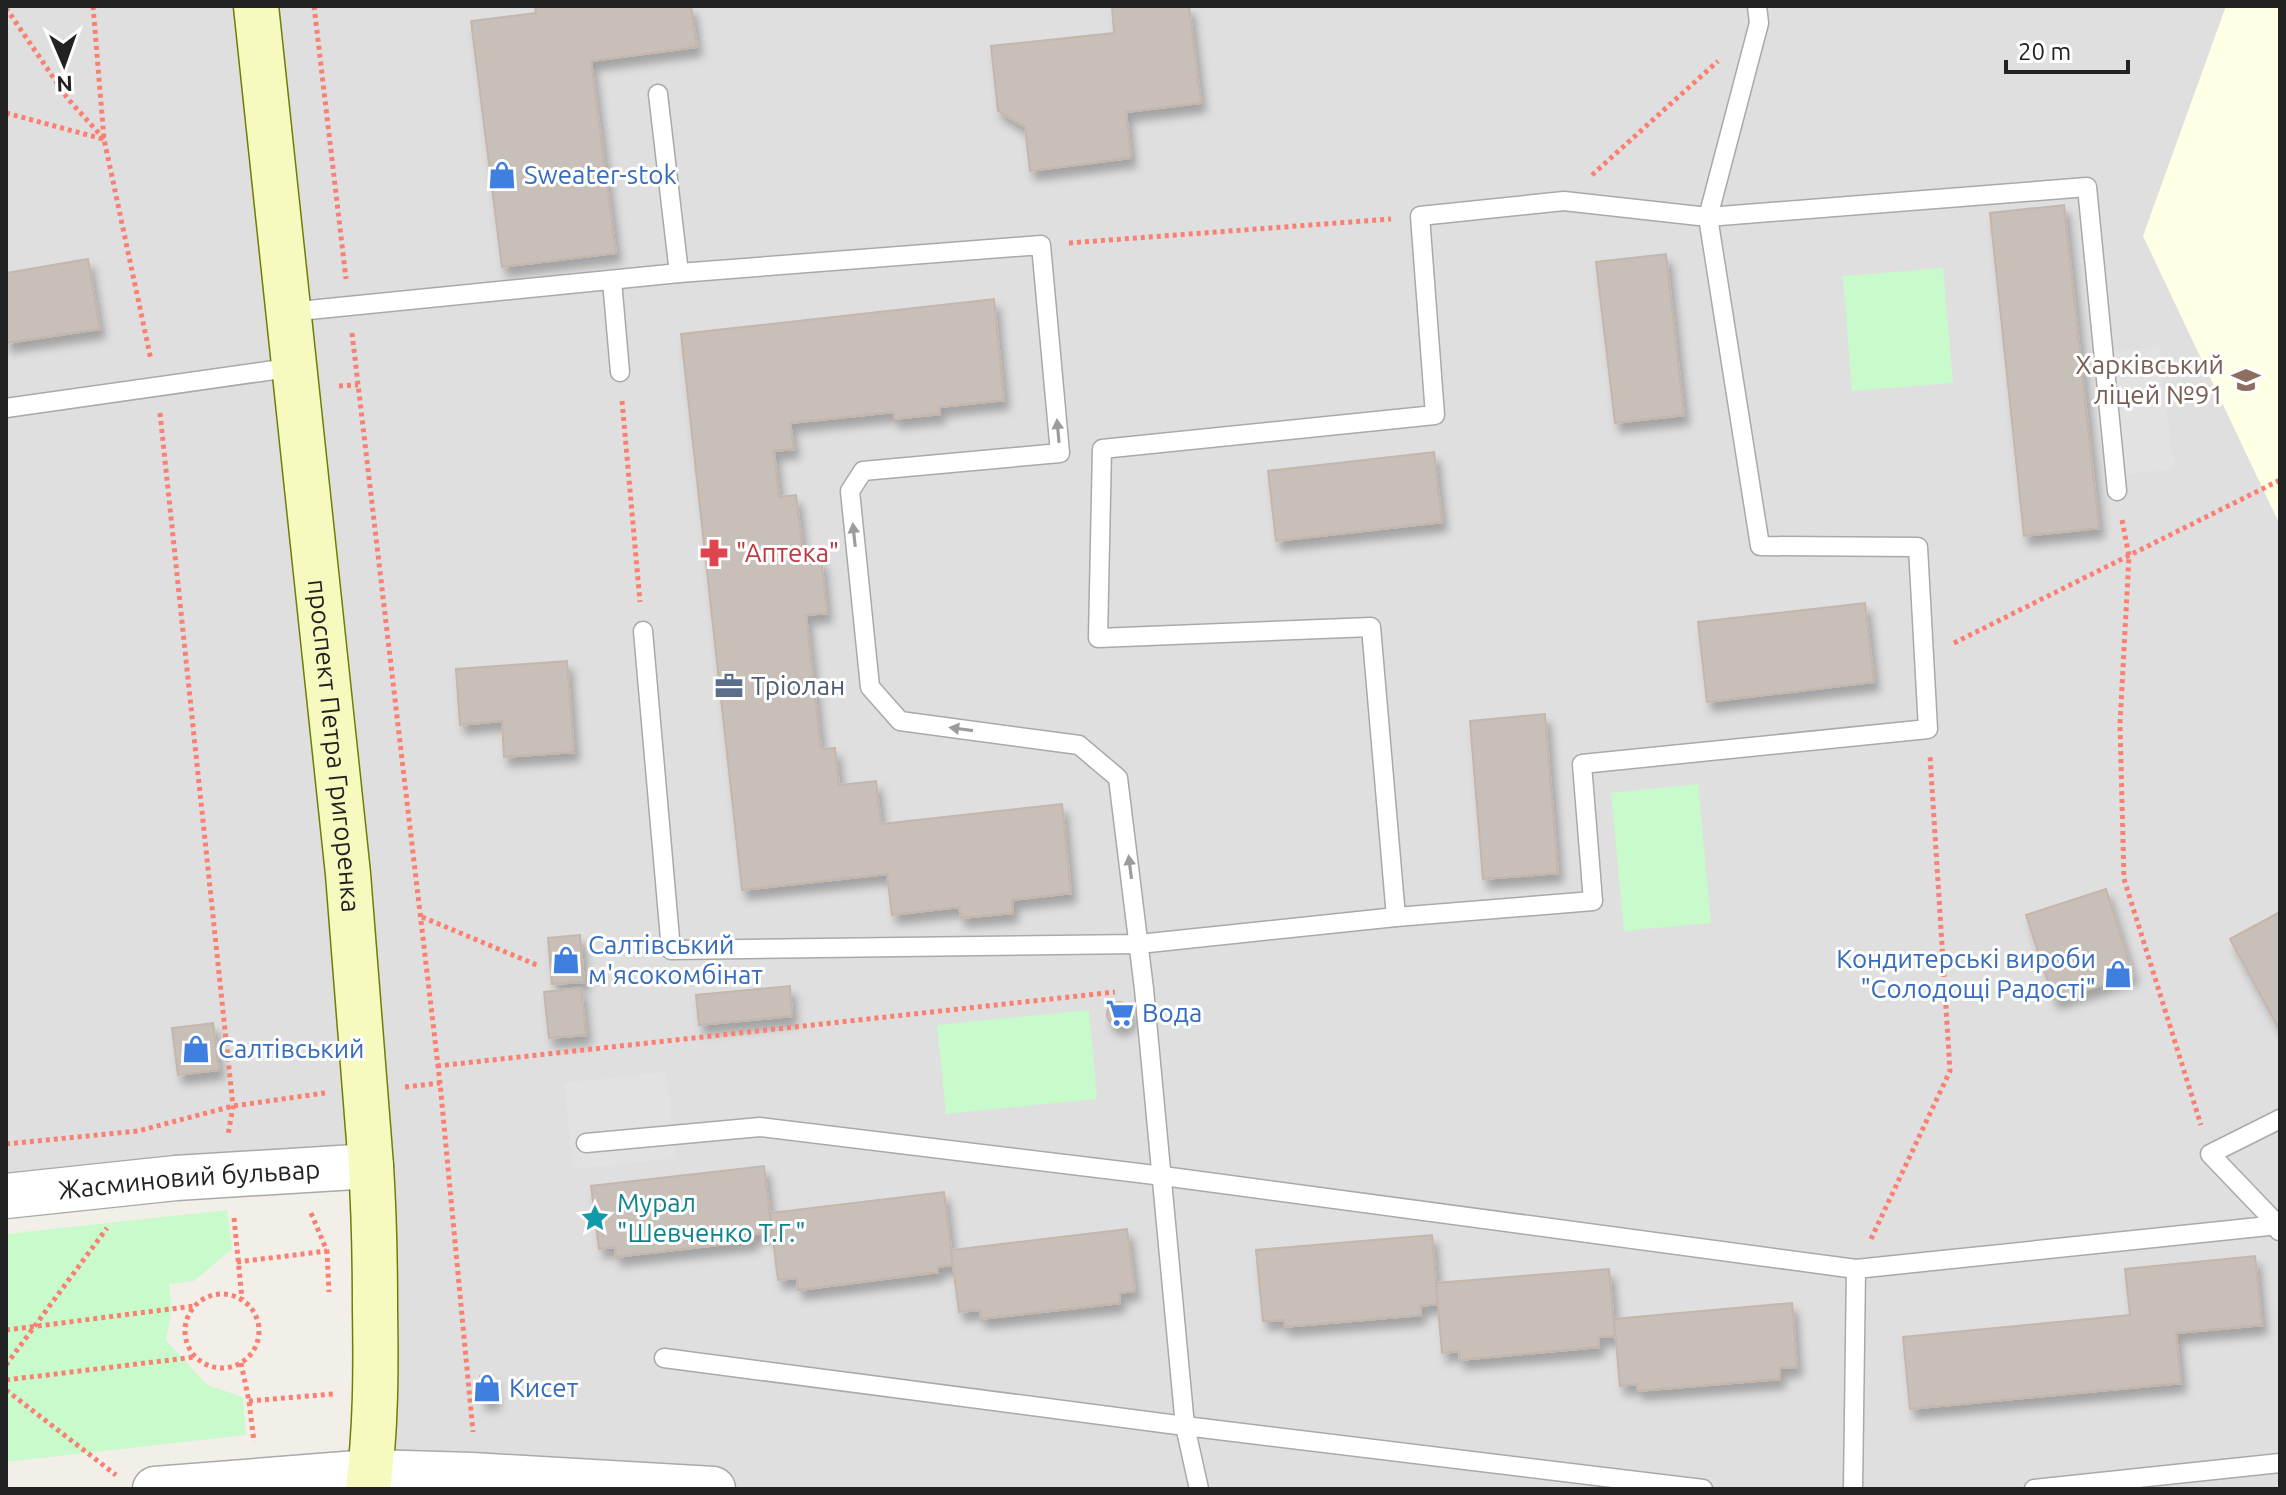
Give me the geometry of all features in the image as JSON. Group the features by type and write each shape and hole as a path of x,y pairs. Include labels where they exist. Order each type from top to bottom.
{"main road":[{"name":"проспект Петра Григоренка","path":"256,6 348,874 371,1166 376,1369 369,1481"}],"street":[{"name":"Жасминовий бульвар","path":"6,1196 142,1181 371,1166"},
{"path":"139,1484 207,1487 472,1475 713,1489"}],"lane":[{"path":"643,631 671,950 1139,944 1396,917 1593,901 1582,764 1928,729 1918,547 1760,546 1708,217 1758,15"},
{"path":"658,94 679,273"},
{"path":"1396,917 1371,627 1098,638 1102,449 1435,415 1420,216 1564,201 1708,217 2087,187 2117,491"},
{"path":"289,312 679,273 1041,245 1060,453 863,471 850,491 870,687 900,721 1079,745 1118,778 1144,989 1185,1426 1199,1489"},
{"path":"612,281 620,372"},
{"path":"6,408 295,367"},
{"path":"2279,1229 2210,1154 2280,1119"},
{"path":"586,1143 760,1127 1163,1176 1856,1269 2279,1229"},
{"path":"1853,1489 1856,1269"},
{"path":"664,1358 1703,1489"},
{"path":"2034,1489 2280,1463"}],"path":[{"path":"93,6 104,139 157,388 233,1106 225,1149"},
{"path":"314,6 440,1083 474,1443"},
{"path":"6,8 68,99 104,139"},
{"path":"1564,201 1758,15"},
{"path":"6,113 104,139"},
{"path":"1041,245 1420,216"},
{"path":"620,372 643,631"},
{"path":"1924,658 2280,480"},
{"path":"2117,491 2129,556 2120,724 2124,879 2210,1154"},
{"path":"1856,1269 1950,1071 1928,729"},
{"path":"421,916 539,966"},
{"path":"437,1066 1144,989"},
{"path":"392,1088 440,1083"},
{"path":"6,1144 138,1131 233,1106 326,1093"},
{"path":"6,1365 142,1181 138,1131"},
{"path":"310,1209 327,1251 329,1299"},
{"path":"233,1212 242,1300"},
{"path":"237,1262 327,1251"},
{"path":"230,1295 242,1300 257,1319 257,1344 251,1355 229,1368 205,1364 188,1347 185,1337 189,1315 205,1298 230,1295"},
{"path":"6,1330 195,1306"},
{"path":"6,1380 195,1357"},
{"path":"241,1363 255,1455"},
{"path":"6,1390 139,1484"},
{"path":"249,1401 334,1394"}],"shaded area":[{"path":"6,6 2280,6 2280,1489 155,1489 370,1472 371,1166 6,1196"},
{"name":"Харківський ліцей №91","path":"2226,6 2280,6 2280,525 2143,236"},
{"path":"2159,346 2174,469 2112,476 2098,354"},
{"path":"666,1072 676,1158 573,1169 564,1083"}],"green space":[{"path":"1943,268 1953,383 1852,391 1843,276"},
{"path":"1698,784 1711,923 1624,931 1611,793"},
{"path":"1089,1010 1097,1099 946,1114 937,1025"},
{"path":"227,1210 232,1249 194,1281 169,1284 172,1307 166,1340 207,1385 243,1397 246,1435 6,1462 6,1234"}],"building":[{"path":"535,6 691,6 697,47 591,61 616,253 502,267 471,21 536,13"},
{"path":"1112,6 1189,6 1201,103 1126,112 1131,158 1030,171 1025,127 998,111 991,46 1114,33"},
{"path":"2064,205 2099,528 2024,536 1990,213"},
{"path":"1666,254 1684,415 1615,423 1596,262"},
{"path":"88,259 100,329 6,343 6,273"},
{"path":"994,299 1004,400 940,407 940,414 894,419 894,412 790,423 794,449 774,451 779,497 796,495 804,560 821,558 827,613 806,615 821,749 835,748 839,785 876,781 881,824 1062,804 1071,893 1012,900 1013,913 961,918 959,907 892,915 887,874 742,890 681,334"},
{"path":"1434,452 1442,522 1276,541 1268,471"},
{"path":"1865,603 1874,682 1707,702 1698,622"},
{"path":"567,661 574,752 504,757 502,721 460,725 456,669"},
{"path":"1545,714 1558,873 1483,879 1470,721"},
{"path":"2106,889 2133,975 2054,1000 2026,915"},
{"path":"2280,912 2280,1031 2230,939"},
{"name":"Салтівський м'ясокомбінат","path":"580,935 584,982 552,984 548,938"},
{"path":"790,986 792,1016 699,1025 696,995"},
{"path":"581,988 586,1035 549,1038 544,992"},
{"name":"Вода","path":"1119,1002 1130,1009 1131,1014 1124,1025 1119,1026 1108,1019 1107,1014 1114,1003"},
{"name":"Салтівський","path":"213,1023 219,1070 178,1075 172,1028"},
{"path":"764,1166 772,1232 752,1234 753,1241 616,1257 615,1247 599,1249 591,1186"},
{"path":"944,1192 953,1265 938,1267 938,1272 798,1290 797,1278 778,1280 770,1213"},
{"path":"1127,1229 1135,1291 1119,1293 1120,1303 981,1319 980,1310 959,1312 951,1250"},
{"path":"1432,1235 1438,1304 1420,1306 1421,1315 1284,1327 1284,1320 1263,1321 1256,1250"},
{"path":"2255,1256 2262,1325 2176,1333 2181,1383 1910,1409 1903,1337 2130,1315 2125,1269"},
{"path":"1609,1269 1615,1336 1598,1337 1599,1347 1460,1360 1459,1351 1442,1353 1436,1283"},
{"path":"1792,1303 1797,1367 1780,1368 1780,1379 1638,1391 1637,1384 1620,1386 1614,1319"},
{"name":"Кисет","path":"493,1375 495,1400 481,1401 480,1376"}],"place":[{"name":"Sweater-stok","path":"502,175"},
{"name":"Харківський ліцей №91","path":"2246,380"},
{"name":"\"Аптека\"","path":"714,553"},
{"name":"Тріолан","path":"729,686"},
{"name":"Салтівський м'ясокомбінат","path":"566,960"},
{"name":"Кондитерські вироби \"Солодощі Радості\"","path":"2118,974"},
{"name":"Вода","path":"1120,1013"},
{"name":"Салтівський","path":"196,1049"},
{"name":"Мурал \"Шевченко Т.Г.\"","path":"595,1218"},
{"name":"Кисет","path":"487,1388"}]}
